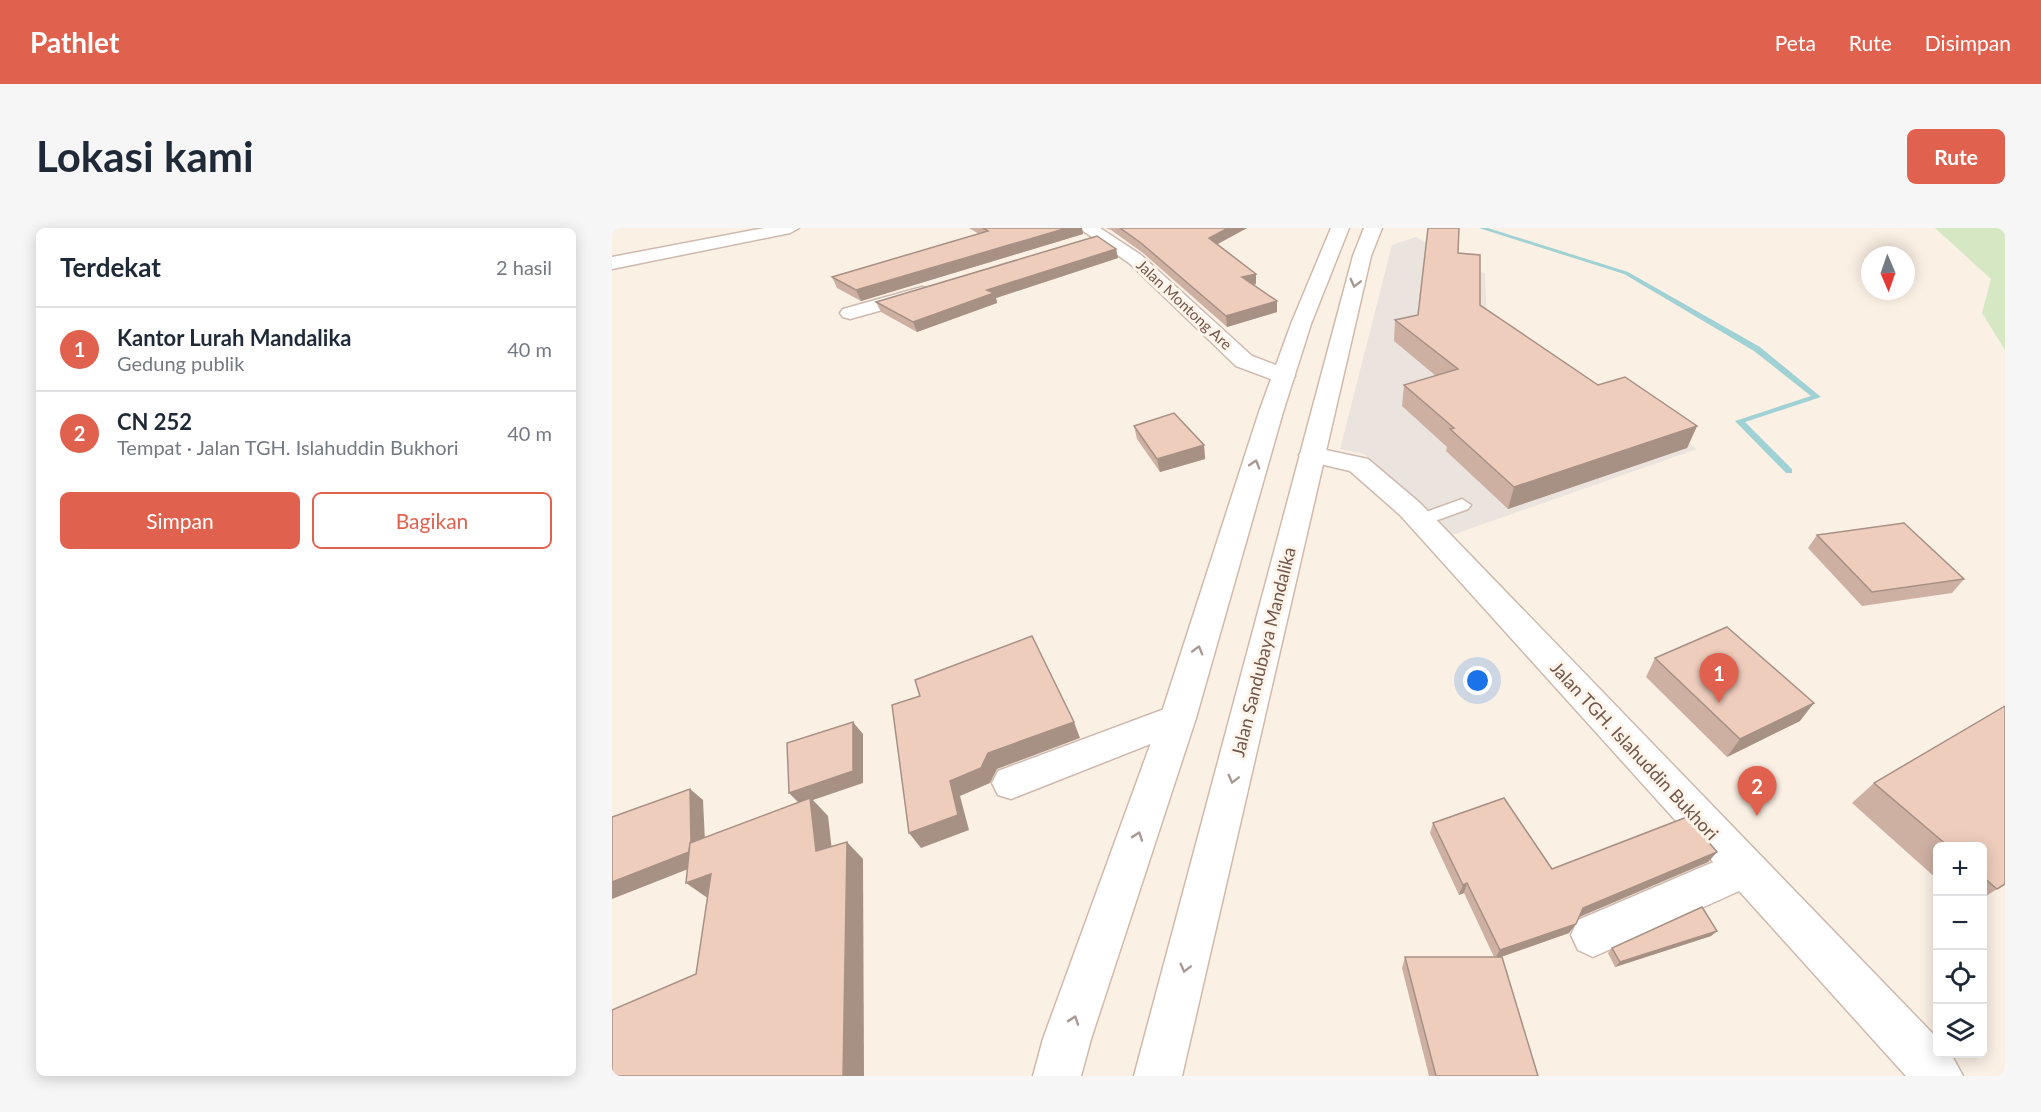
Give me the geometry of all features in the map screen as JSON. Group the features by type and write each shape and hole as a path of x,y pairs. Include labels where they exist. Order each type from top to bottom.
{"main road":[{"path":"612,263 790,228"},
{"path":"1057,1076 1067,1039 1179,718 1299,426 1284,376 1340,228"},
{"name":"Jalan Sandubaya Mandalika","path":"1158,1076 1299,426 1373,228"},
{"name":"Jalan Montong Are","path":"1091,236 1148,270 1244,361 1284,376"},
{"path":"850,313 936,289"},
{"name":"Jalan TGH. Islahuddin Bukhori","path":"1299,426 1336,458 1359,465 1420,520 1939,1076"},
{"path":"1011,783 1179,718"},
{"path":"1593,935 1744,868"}],"lane":[{"path":"1420,520 1462,505"}],"shaded area":[{"path":"1416,237 1485,274 1487,318 1601,396 1620,395 1697,449 1452,535 1364,454 1340,449 1392,245"}],"green space":[{"path":"1935,228 2005,228 2005,350 1982,313 1991,279"}],"building":[{"path":"983,228 1067,228 856,290 832,277 988,231"},
{"path":"1120,228 1228,228 1209,238 1256,274 1242,277 1277,301 1226,316 1141,243"},
{"path":"1428,228 1459,228 1458,253 1480,255 1480,305 1598,385 1625,377 1697,426 1514,487 1450,429 1454,428 1404,385 1458,369 1395,320 1418,315"},
{"path":"1097,236 1116,249 987,290 994,293 913,322 876,302"},
{"path":"1174,413 1204,445 1157,459 1134,426"},
{"path":"1904,523 1964,579 1872,592 1817,535"},
{"path":"1727,627 1814,703 1740,739 1655,658"},
{"path":"1032,636 1074,722 988,753 981,768 950,781 958,815 909,833 892,705 920,696 915,680"},
{"path":"2005,706 2005,884 1997,889 1987,880 1987,842 1943,842 1874,783"},
{"path":"853,722 853,771 789,793 787,743"},
{"path":"690,789 691,842 689,852 612,882 612,817"},
{"path":"810,798 816,851 847,842 843,1076 612,1076 612,1010 696,974 711,874 686,883 690,843"},
{"path":"1504,798 1552,869 1687,817 1717,852 1583,908 1576,924 1500,950 1467,883 1463,885 1433,823"},
{"path":"1702,907 1717,931 1620,962 1612,948"},
{"path":"1405,957 1502,957 1538,1076 1436,1076"}],"waterway":[{"path":"1482,228 1626,273 1757,349 1817,397 1739,421 1789,471"}],"place":[{"name":"Kantor Lurah Mandalika","path":"1719,703"},
{"name":"CN 252","path":"1757,816"}]}
